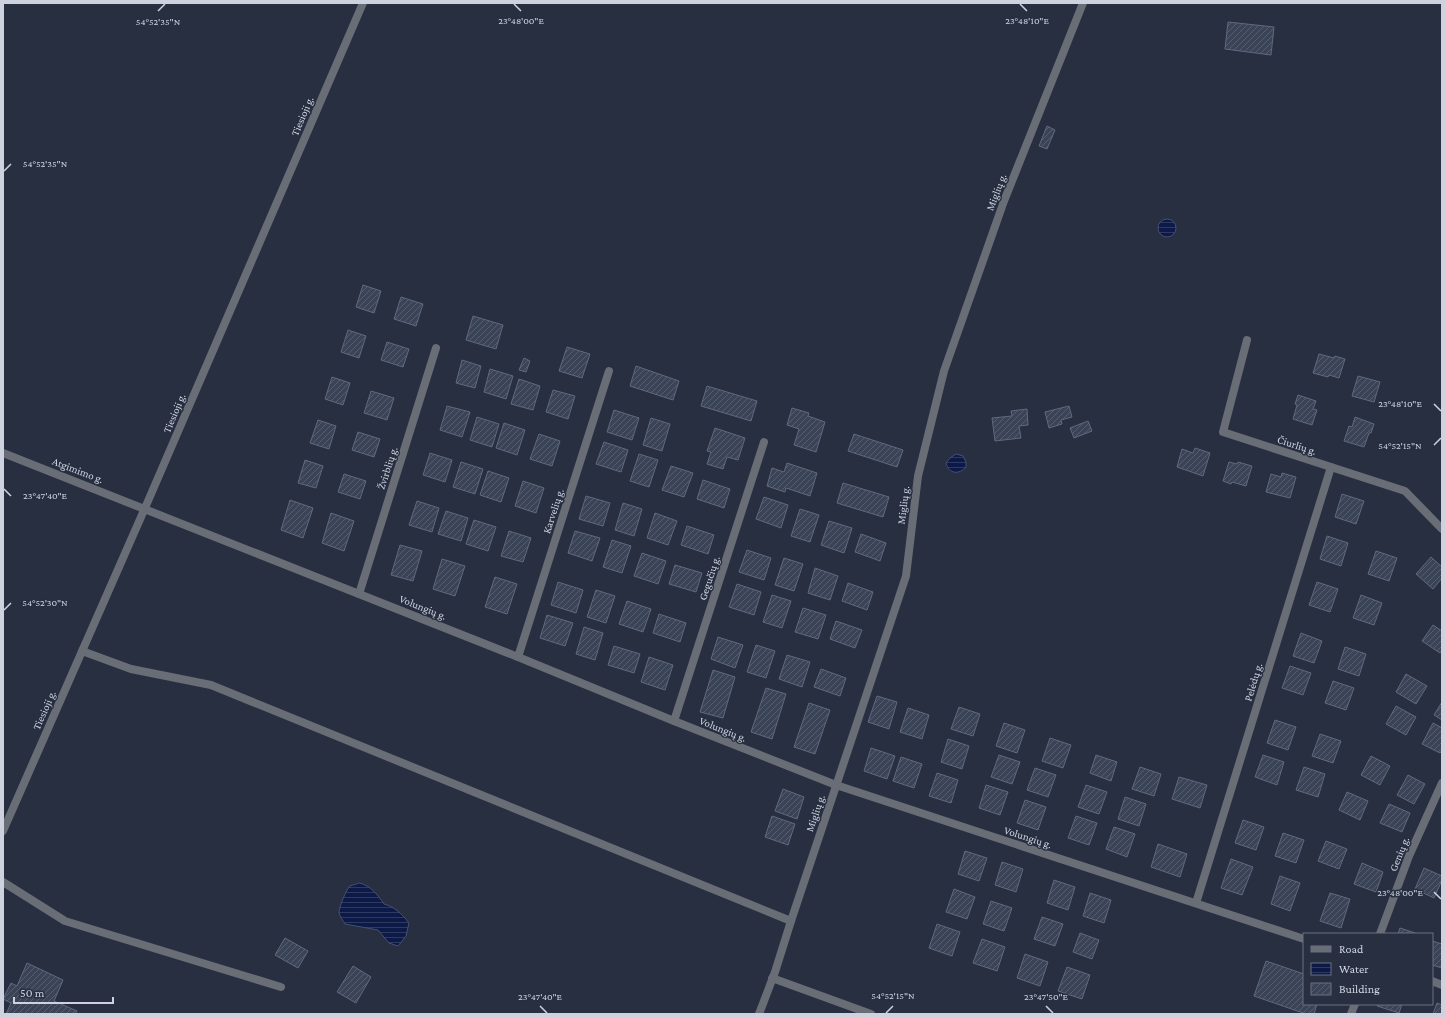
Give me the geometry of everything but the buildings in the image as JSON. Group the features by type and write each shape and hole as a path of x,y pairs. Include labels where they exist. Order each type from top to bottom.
{"street":[{"name":"Tiesioji g.","path":"3,831 145,508 363,3"},
{"name":"Miglių g.","path":"759,1014 906,576 918,476 944,371 1004,200 1083,3"},
{"name":"Čiurlių g.","path":"1247,340 1223,432 1405,491 1442,529"},
{"name":"Žvirblių g.","path":"359,594 436,348"},
{"name":"Karvelių g.","path":"518,657 609,371"},
{"name":"Gegučių g.","path":"674,721 764,442"},
{"name":"Atgimimo g.","path":"3,453 145,508"},
{"name":"Pelėdų g.","path":"1196,903 1332,468"},
{"name":"Volungių g.","path":"145,508 836,785 1303,939"},
{"path":"82,651 131,668 212,685 790,921"},
{"name":"Genių g.","path":"1380,933 1409,856 1442,783"},
{"path":"3,882 65,921 281,987"},
{"path":"772,978 871,1014"}],"water":[{"path":"1167,219 1173,222 1176,228 1173,234 1167,237 1161,234 1158,228 1161,222"},
{"path":"956,454 963,456 966,462 966,467 963,470 954,472 947,467 946,463"},
{"path":"359,883 370,888 384,904 398,911 409,923 406,936 398,946 389,943 378,930 345,924 343,921 339,913 343,899 350,886"}]}
